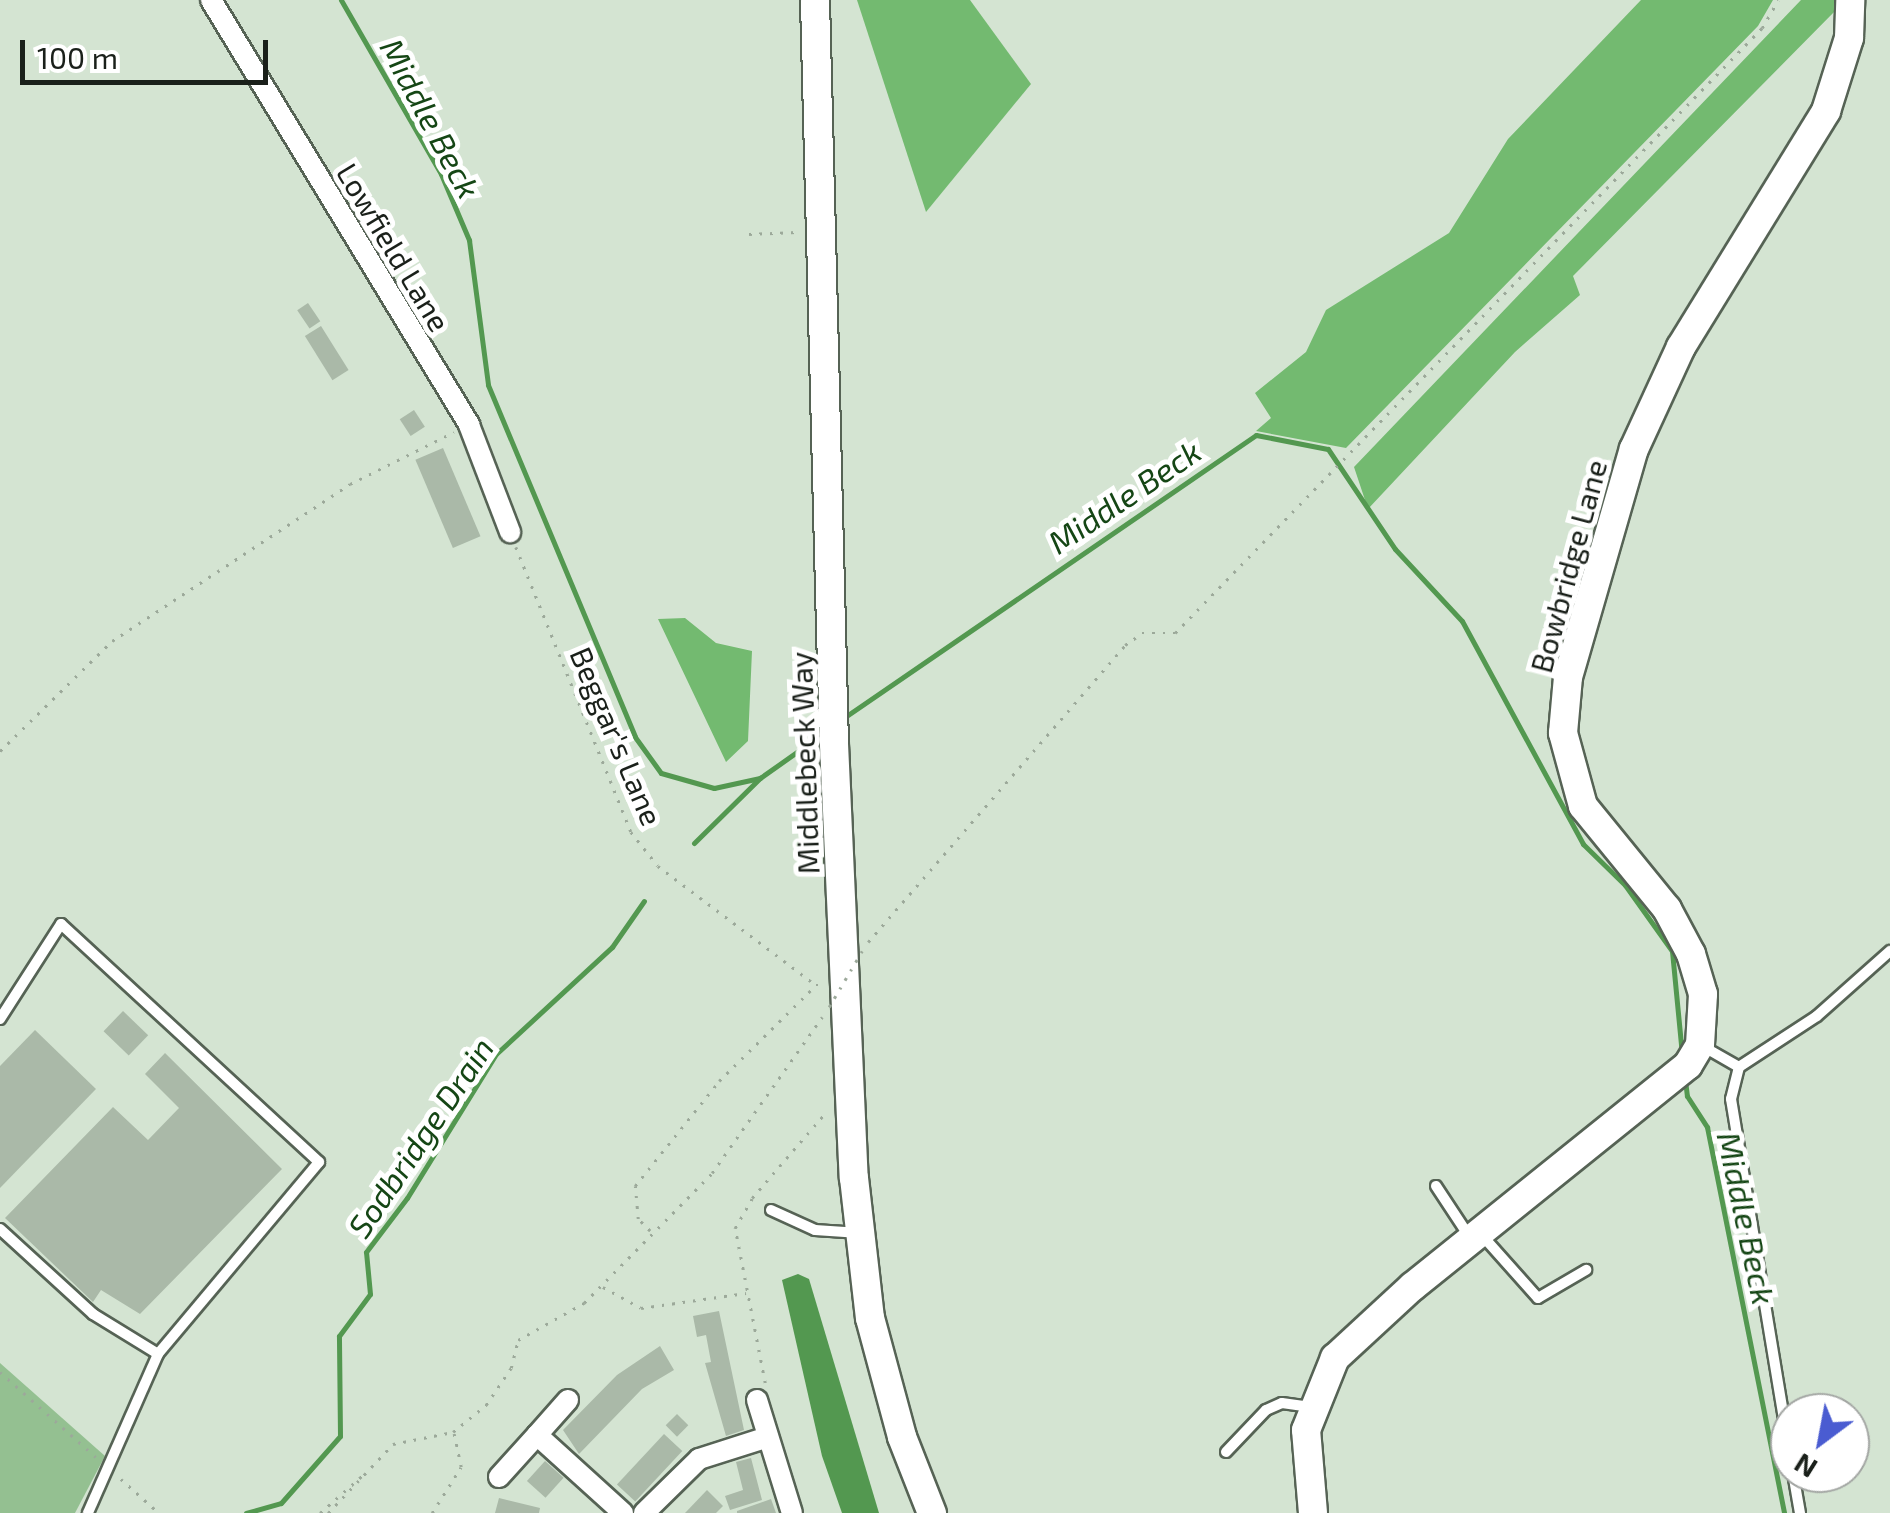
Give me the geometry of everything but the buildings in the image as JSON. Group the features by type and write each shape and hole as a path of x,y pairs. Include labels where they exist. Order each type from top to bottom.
{"street":[{"name":"Lowfield Lane","path":"211,0 469,425 510,532"},
{"name":"Middlebeck Way","path":"815,0 834,744 861,1232 870,1318 886,1382 932,1513"},
{"name":"Bowbridge Lane","path":"1700,1046 1704,994 1691,954 1668,908 1583,806 1563,733 1568,676 1634,450 1680,348 1826,111 1849,38 1850,0"},
{"path":"1313,1513 1305,1468 1311,1407 1346,1346 1475,1236 1688,1065 1700,1046"},
{"path":"762,1392 768,1437 792,1513"},
{"path":"499,1477 568,1400"},
{"path":"537,1434 623,1513"},
{"path":"644,1513 699,1459 768,1437"}],"lane":[{"path":"0,1018 61,924 319,1162 158,1354 88,1513"},
{"path":"1780,1393 1731,1099 1739,1066 1818,1016 1890,952"},
{"path":"1700,1046 1739,1066"},
{"path":"1436,1186 1475,1236 1538,1298 1586,1270"},
{"path":"771,1210 815,1230 861,1232"},
{"path":"0,1230 93,1314 158,1354"},
{"path":"1226,1452 1266,1410 1282,1403 1311,1407"}],"path":[{"path":"829,1007 865,946 1124,645 1142,633 1175,634 1762,28 1778,0"},
{"path":"749,234 804,232"},
{"path":"0,751 112,641 350,484 469,425"},
{"name":"Beggar's Lane","path":"510,532 632,832 658,866 816,985"},
{"path":"651,1232 638,1220 635,1186 720,1081 816,985 832,985"},
{"path":"320,1513 405,1438 454,1432 502,1386 518,1340 570,1315 712,1173 818,1024"},
{"path":"762,1392 736,1242 739,1217 837,1099"},
{"path":"602,1286 641,1308 746,1293"},
{"path":"0,1372 160,1513"},
{"path":"432,1513 460,1467 454,1432"},
{"path":"328,1513 378,1460"}],"shaded area":[{"path":"857,0 970,0 1031,84 926,212"},
{"path":"1641,0 1773,0 1758,26 1346,448 1256,431 1271,418 1255,393 1306,352 1326,310 1449,233 1508,139"},
{"path":"1801,0 1835,0 1836,10 1573,276 1580,295 1515,352 1368,509 1354,467"},
{"path":"685,618 716,643 752,651 748,741 726,762 658,619"},
{"path":"798,1274 809,1279 879,1513 842,1513 822,1456 782,1280"},
{"path":"0,1363 105,1456 75,1513 0,1513"}],"waterway":[{"name":"Middle Beck","path":"341,0 441,174 469,240 488,385 635,737 661,773 714,788 760,778 825,732"},
{"name":"Middle Beck","path":"842,719 1256,435 1328,449 1395,549 1462,621 1583,844 1625,885 1672,951 1682,1054"},
{"name":"Sodbridge Drain","path":"694,843 760,778"},
{"name":"Sodbridge Drain","path":"246,1513 281,1503 340,1436 339,1336 370,1294 366,1252 407,1198 496,1054 612,947 644,901"},
{"name":"Middle Beck","path":"1685,1080 1687,1096 1707,1127 1784,1513"}]}
